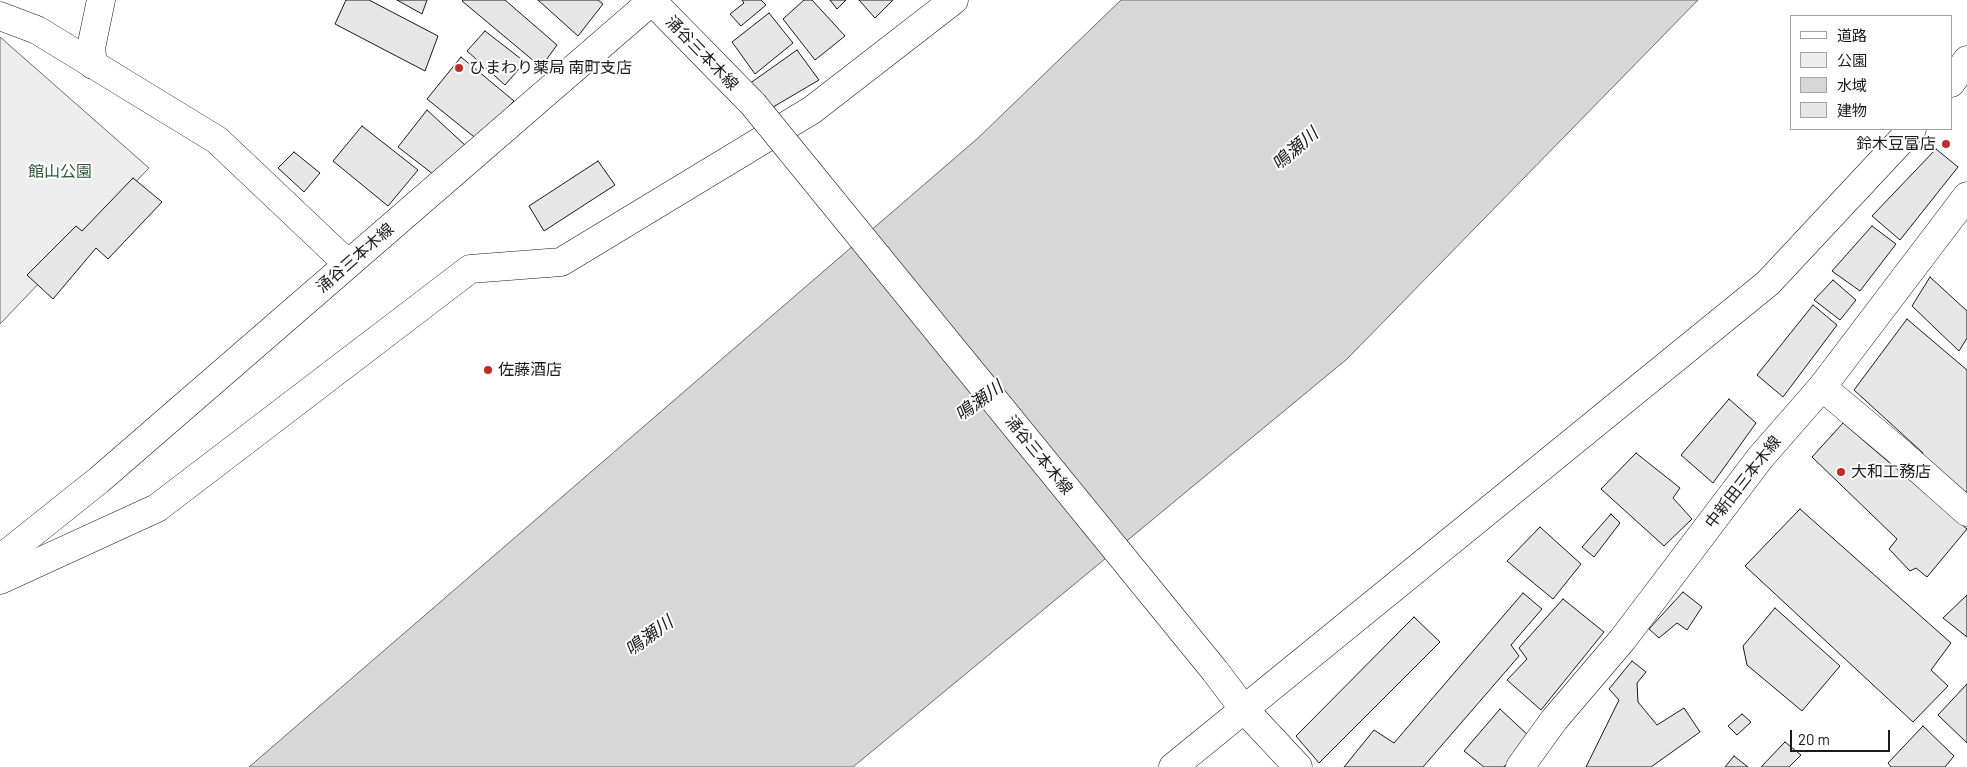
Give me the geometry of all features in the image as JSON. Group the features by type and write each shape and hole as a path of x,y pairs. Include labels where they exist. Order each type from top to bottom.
{"street":[{"path":"93,65 91,48 101,0"},
{"name":"涌谷三本木線","path":"0,559 99,480 652,0 752,104 1215,671 1243,708 1298,767"},
{"path":"0,580 157,508 470,269 561,262 812,110 954,0"},
{"path":"0,16 37,30 216,140 348,264"},
{"path":"1952,82 1967,60"},
{"path":"1173,767 1243,708 1768,283 1911,130"},
{"name":"中新田三本木線","path":"1520,767 1554,720 1623,639 1760,458 1822,387 1967,196"},
{"path":"1822,387 1967,512"}],"green space":[{"name":"館山公園","path":"0,37 149,168 0,324"}],"water":[{"name":"鳴瀬川","path":"1121,0 1698,0 1347,359 853,767 249,767 978,138"}],"building":[{"path":"346,0 369,0 438,36 425,71 335,24"},
{"path":"397,0 427,0 422,14"},
{"path":"463,0 505,0 557,45 541,67"},
{"path":"538,0 598,0 603,4 578,36"},
{"path":"742,0 761,0 766,5 741,26 730,14 744,3"},
{"path":"804,0 812,0 845,36 815,60 783,19"},
{"path":"830,0 846,0 837,9"},
{"path":"859,0 893,0 875,18"},
{"path":"769,13 793,43 755,74 732,42"},
{"path":"485,31 525,62 505,85 467,51"},
{"path":"797,50 819,80 768,110 749,84"},
{"path":"461,57 514,101 478,140 427,99"},
{"path":"427,110 466,146 438,178 398,147"},
{"path":"362,126 418,170 388,206 333,161"},
{"path":"1936,149 1958,167 1900,240 1872,216"},
{"path":"294,152 320,173 304,192 278,168"},
{"path":"598,161 615,185 544,231 529,206"},
{"path":"133,178 162,202 108,259 96,248 53,299 27,275 76,226 82,231"},
{"path":"1872,226 1896,244 1860,291 1832,271"},
{"path":"1930,277 1967,311 1967,338 1959,351 1912,306"},
{"path":"1833,280 1856,300 1840,320 1814,300"},
{"path":"1813,305 1837,325 1783,397 1757,375"},
{"path":"1907,319 1967,370 1967,498 1919,458 1923,453 1854,390"},
{"path":"1729,399 1756,423 1713,483 1681,455"},
{"path":"1843,423 1967,529 1927,577 1916,568 1910,571 1889,549 1897,539 1812,457"},
{"path":"1636,453 1680,488 1673,498 1692,519 1664,546 1601,489"},
{"path":"1800,509 1951,643 1931,670 1948,686 1913,722 1745,566"},
{"path":"1611,514 1620,523 1594,557 1582,547"},
{"path":"1540,527 1581,564 1553,599 1507,561"},
{"path":"1683,592 1702,607 1687,630 1677,623 1659,638 1649,629"},
{"path":"1523,593 1542,609 1511,645 1519,656 1423,767 1344,767 1374,730 1394,743"},
{"path":"1967,595 1967,637 1943,618"},
{"path":"1563,599 1604,632 1541,710 1507,680 1527,659 1519,648"},
{"path":"1775,608 1840,666 1802,711 1747,665 1743,646"},
{"path":"1414,617 1440,642 1319,763 1296,736"},
{"path":"1632,661 1646,672 1637,683 1638,702 1657,725 1684,708 1700,732 1651,767 1586,767 1619,700 1609,689"},
{"path":"1967,684 1967,743 1938,715"},
{"path":"1500,709 1529,736 1504,767 1484,767 1464,751"},
{"path":"1742,714 1751,722 1737,735 1728,726"},
{"path":"1923,726 1954,756 1945,767 1891,767 1888,763"},
{"path":"1785,742 1801,755 1789,767 1761,767"},
{"path":"1734,756 1748,767 1725,767"}],"place":[{"name":"ひまわり薬局 南町支店","path":"459,68"},
{"name":"鈴木豆富店","path":"1946,144"},
{"name":"佐藤酒店","path":"488,370"},
{"name":"大和工務店","path":"1841,472"}]}
